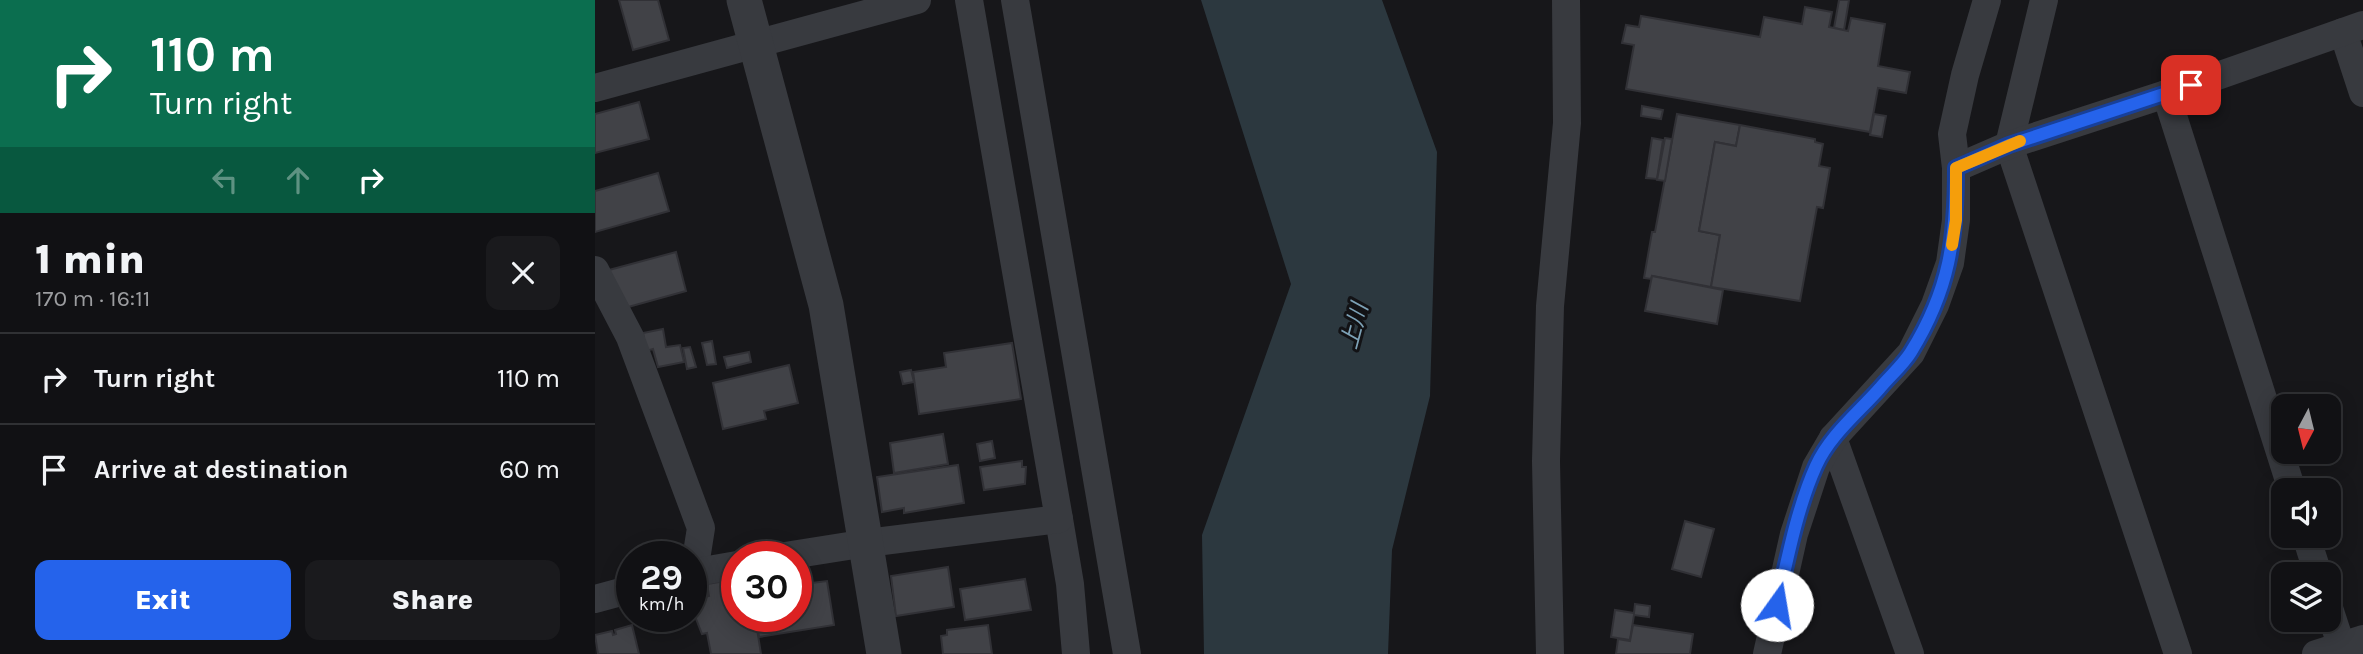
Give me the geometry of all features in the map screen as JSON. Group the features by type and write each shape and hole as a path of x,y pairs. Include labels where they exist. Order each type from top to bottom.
{"street":[{"path":"744,0 826,305 884,654"},
{"path":"595,88 757,46 917,0"},
{"path":"969,0 1070,584 1076,654"},
{"path":"1015,0 1127,654"},
{"path":"1550,654 1546,461 1550,306 1567,123 1566,0"},
{"path":"1767,654 1794,534 1816,467 1833,438 1910,353 1935,305 1950,263 1956,220 1956,168 1952,134 1965,75 1987,0"},
{"path":"2044,0 2009,145 2178,654"},
{"path":"1956,168 2009,145 2353,29 2363,93"},
{"path":"2166,94 2288,478"},
{"path":"595,270 630,337 701,528 699,541"},
{"path":"1833,438 1910,654"},
{"path":"812,552 1059,519"},
{"path":"595,599 616,593"}],"water":[{"name":"上川","path":"1201,0 1382,0 1437,152 1430,396 1392,550 1388,654 1204,654 1202,535 1291,284"}],"building":[{"path":"619,0 658,0 669,40 633,50"},
{"path":"1839,0 1849,0 1844,30 1834,28"},
{"path":"1805,7 1832,12 1829,27 1848,31 1851,18 1885,24 1878,66 1910,72 1906,93 1878,88 1870,132 1626,89 1634,45 1622,43 1626,25 1639,27 1641,16 1760,37 1764,17 1802,24"},
{"path":"639,102 649,139 595,153 595,114"},
{"path":"1642,106 1663,110 1661,119 1641,116"},
{"path":"1677,114 1740,125 1736,146 1715,142 1699,231 1720,235 1711,287 1652,276 1651,279 1644,278"},
{"path":"1874,114 1886,116 1882,137 1870,135"},
{"path":"1740,125 1815,139 1815,142 1823,144 1819,166 1830,168 1823,208 1817,207 1800,301 1711,287 1720,235 1699,231 1715,142 1736,146"},
{"path":"1652,138 1663,140 1657,179 1646,178"},
{"path":"1665,138 1672,139 1665,181 1657,180"},
{"path":"658,173 669,211 595,232 595,191"},
{"path":"676,252 686,291 621,309 609,270"},
{"path":"1652,276 1723,290 1717,324 1645,311"},
{"path":"663,329 666,347 680,345 684,362 658,367 653,349 646,351 643,333"},
{"path":"712,341 716,364 707,365 702,343"},
{"path":"1012,343 1021,399 919,414 913,372 946,367 944,353"},
{"path":"690,347 696,367 687,369 683,348"},
{"path":"749,352 751,362 727,368 724,357"},
{"path":"789,365 798,403 764,411 766,419 723,429 713,383"},
{"path":"911,370 914,382 903,384 900,372"},
{"path":"943,434 948,464 894,473 890,443"},
{"path":"992,441 995,458 980,461 977,444"},
{"path":"1022,461 1022,467 1026,467 1025,484 984,490 980,467"},
{"path":"958,465 964,503 904,513 904,508 882,512 877,477"},
{"path":"1685,521 1714,529 1701,577 1672,569"},
{"path":"948,567 954,607 896,616 891,576"},
{"path":"1025,579 1031,610 965,620 960,589"},
{"path":"827,581 834,625 812,629 812,583"},
{"path":"721,582 721,632 758,632 761,654 711,654 707,633 701,632 707,632 707,584"},
{"path":"1635,604 1650,606 1649,617 1634,615 1630,640 1611,637 1615,610 1634,613"},
{"path":"988,625 992,654 943,654 941,636 947,635 947,630"},
{"path":"1633,625 1693,634 1690,654 1616,654 1618,639 1630,641"},
{"path":"615,630 634,632 639,654 598,654 595,635 612,631 613,635 616,634"},
{"path":"758,632 790,632 759,637"}],"slow traffic":[{"path":"1952,245 1956,220 1956,168 2020,141"}],"route":[{"path":"1777,605 1794,534 1816,467 1833,438 1910,353 1935,305 1950,263 1956,220 1956,168 2009,145 2191,85"}]}
